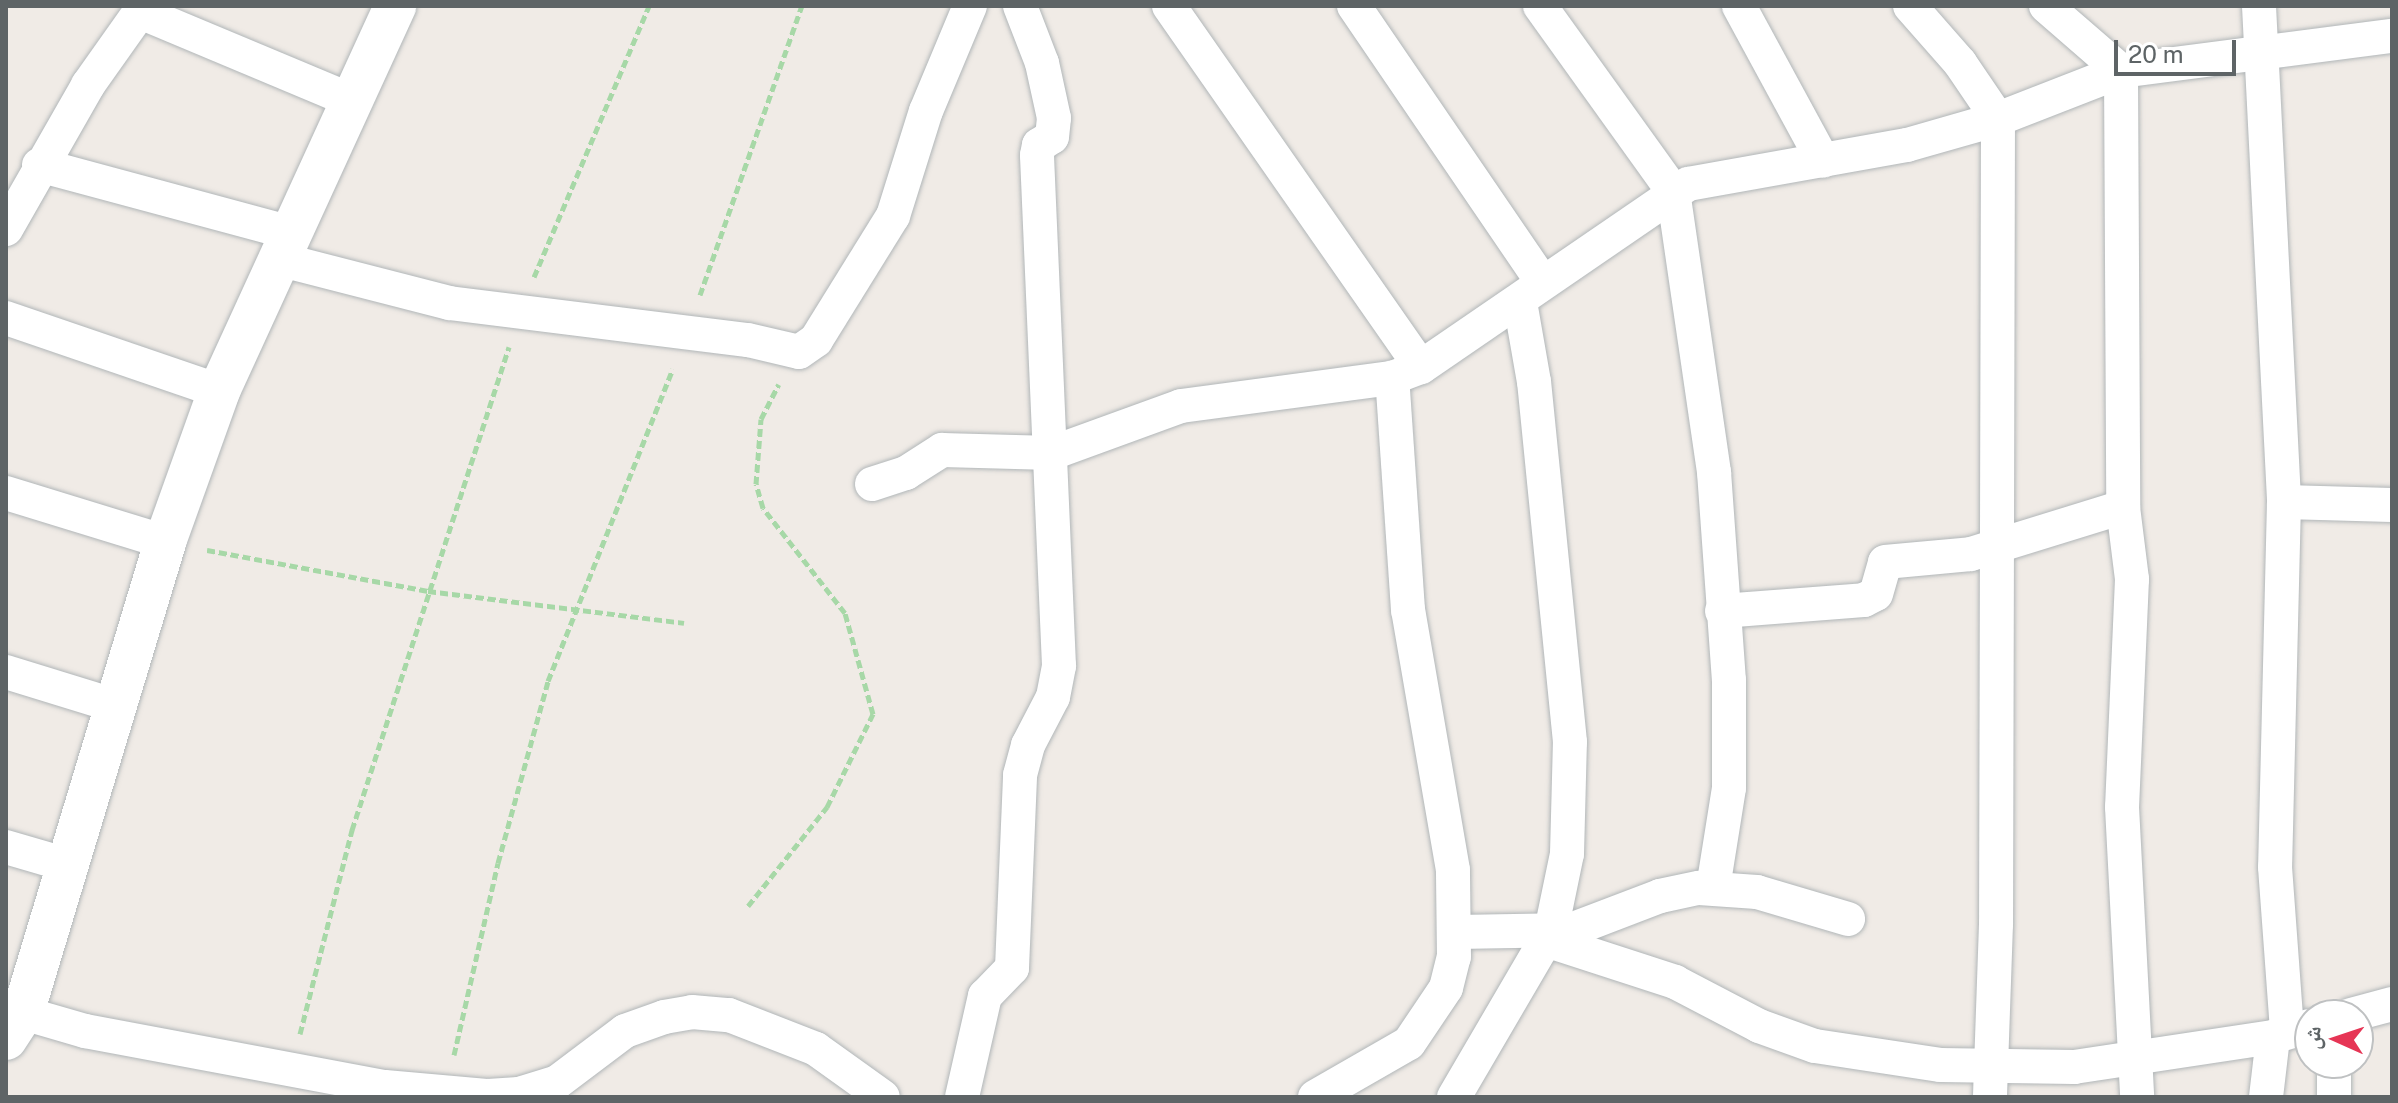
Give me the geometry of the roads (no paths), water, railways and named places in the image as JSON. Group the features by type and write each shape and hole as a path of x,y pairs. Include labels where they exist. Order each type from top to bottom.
{"street":[{"path":"395,6 283,245 219,391 165,542 14,1026 85,1031 290,1070 445,1094 519,1094 556,1083 625,1031 692,1012 745,1019 795,1038 883,1097"},
{"path":"39,165 449,303 748,340 790,352 807,348 893,216 926,111 970,6"},
{"path":"962,1097 985,994 1009,975 1013,963 1020,775 1053,697 1059,666 1037,155 1039,145 1052,137 1054,118 1042,63 1020,6"},
{"path":"1169,6 1406,372 1413,654 1453,870 1457,932 1446,988 1409,1043 1315,1097"},
{"path":"1354,6 1531,292 1534,382 1570,742 1567,854 1549,936 1454,1097"},
{"path":"1540,6 1673,191 1714,472 1729,680 1729,788 1713,888"},
{"path":"1739,6 1823,161"},
{"path":"1910,6 1960,63 1998,119 1993,548 1996,924 1989,1083"},
{"path":"2046,6 2121,71 2123,507 2132,579 2122,807 2137,1097"},
{"path":"2259,6 2284,502 2275,867 2290,1031 2266,1097"},
{"path":"6,229 39,165 142,9 353,101"},
{"path":"872,484 906,473 942,450 1052,453 1181,406 1406,372 1531,292 1673,191 1706,179 1823,161 1998,119 2121,71 2262,50 2392,36"},
{"path":"6,318 219,391"},
{"path":"6,493 165,542"},
{"path":"2284,502 2392,505"},
{"path":"1722,611 1864,600 1874,596 1879,568 1886,562 1993,548 2123,507"},
{"path":"6,672 113,705"},
{"path":"6,847 64,864"},
{"path":"1457,932 1549,936 1587,927 1685,889 1713,888 1757,892 1848,919"},
{"path":"1549,936 1675,982 1759,1026 1815,1046 1989,1083 2290,1031"}]}
